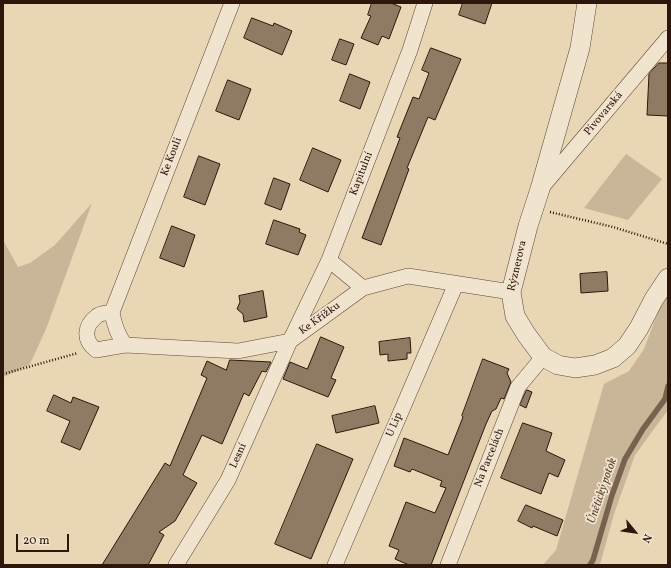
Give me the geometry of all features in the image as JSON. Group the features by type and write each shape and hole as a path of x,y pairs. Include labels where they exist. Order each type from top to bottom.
{"street":[{"name":"Ke Kouli","path":"112,312 232,3"},
{"name":"Kapitulní","path":"290,341 329,260 410,50 425,3"},
{"name":"Rýznerova","path":"587,3 580,48 528,226 511,292 515,316 526,334 544,357 558,365 574,368 595,365 613,358 627,346 668,278"},
{"name":"Pivovarská","path":"540,189 668,38"},
{"path":"329,260 363,288"},
{"name":"Ke Křížku","path":"125,345 238,351 290,341 363,288 408,276 511,292"},
{"name":"U Lip","path":"335,565 456,284"},
{"path":"112,312 114,325 125,345 96,350 90,345 86,338 87,328 97,315 112,312"},
{"name":"Lesní","path":"176,565 228,480 290,341"},
{"name":"Na Parcelách","path":"448,565 518,387 544,357"}],"path":[{"path":"534,208 668,244"},
{"path":"3,374 86,351 96,350"}],"shaded area":[{"path":"626,154 662,179 628,220 584,208"},
{"path":"92,203 46,329 30,364 3,377 3,240 18,267 30,263 55,245"},
{"path":"668,296 668,410 635,455 614,514 601,561 599,565 543,565 556,550 604,384 629,371 644,349 661,304"}],"building":[{"path":"372,3 391,3 401,7 389,39 382,36 378,45 361,38 371,16 368,15"},
{"path":"463,3 492,3 485,24 459,15"},
{"path":"252,18 273,26 274,23 292,31 282,55 244,38"},
{"path":"340,39 354,44 346,65 332,60"},
{"path":"431,48 461,59 435,120 428,117 407,168 409,169 381,245 362,238 400,138 397,137 413,97 419,99 429,73 422,70"},
{"path":"659,63 668,63 668,116 647,115 649,74"},
{"path":"350,74 370,82 360,109 340,101"},
{"path":"228,80 251,89 239,120 216,111"},
{"path":"313,148 341,160 328,192 300,180"},
{"path":"199,156 220,164 205,205 184,197"},
{"path":"274,178 290,184 281,210 265,204"},
{"path":"274,220 300,229 299,232 306,235 298,255 266,244"},
{"path":"172,226 195,235 184,267 160,258"},
{"path":"607,272 608,291 581,293 580,274"},
{"path":"263,291 267,317 244,322 243,314 237,309 240,302 239,296"},
{"path":"321,337 344,347 331,378 336,380 328,397 283,379 290,362 307,369"},
{"path":"410,338 411,353 407,353 407,359 388,361 388,354 380,355 379,342"},
{"path":"483,359 509,369 507,373 511,382 504,399 501,398 496,409 492,411 486,424 431,565 409,565 395,559 399,550 389,546 406,502 435,513 446,488 440,486 442,481 412,469 410,472 394,466 404,438 448,455"},
{"path":"230,360 271,362 266,372 262,371 249,396 244,393 222,444 202,435 183,475 197,483 175,521 159,532 164,535 148,565 102,565 165,463 170,466 207,378 201,375 207,361 226,370"},
{"path":"527,390 532,392 526,408 520,405"},
{"path":"54,395 71,403 73,397 99,407 80,450 61,442 70,421 47,411"},
{"path":"375,406 379,423 336,433 332,416"},
{"path":"523,423 552,433 546,451 565,460 558,477 549,473 541,494 501,478"},
{"path":"317,444 353,459 311,559 275,544"},
{"path":"526,505 563,520 557,536 533,526 532,528 518,521"}],"waterway":[{"name":"Únětický potok","path":"590,565 593,560 612,495 625,459 643,429 665,399 668,386"}]}
